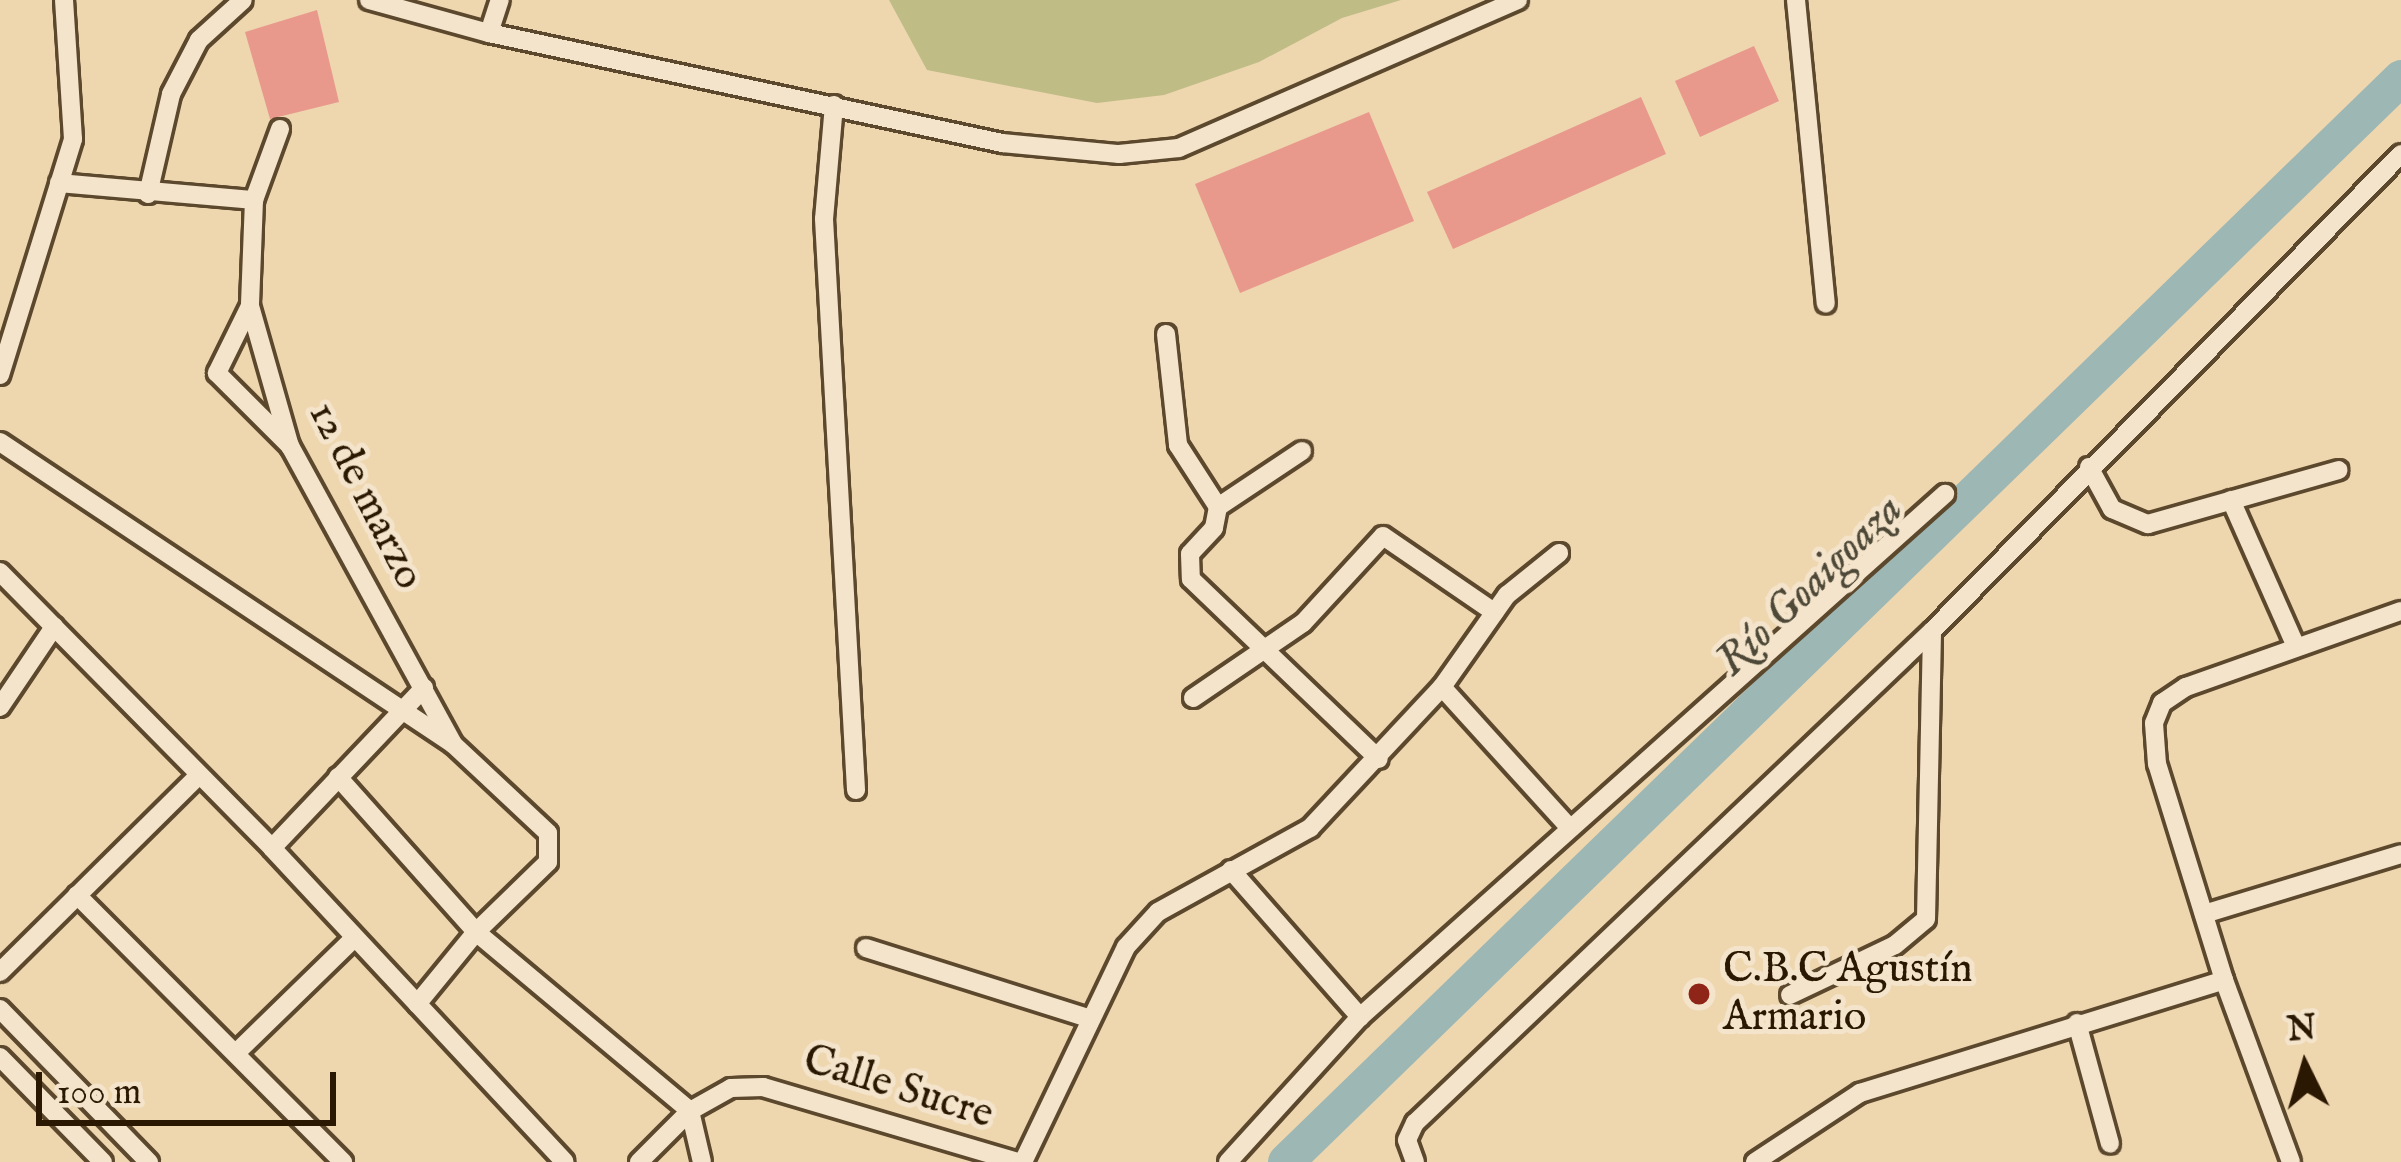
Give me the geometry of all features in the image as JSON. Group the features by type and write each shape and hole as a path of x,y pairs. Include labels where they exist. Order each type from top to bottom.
{"street":[{"path":"0,375 59,183 76,97 64,0"},
{"path":"148,194 171,94 199,40 243,0"},
{"path":"368,0 489,33 1002,143 1119,154 1179,148 1517,0"},
{"path":"489,33 500,0"},
{"path":"1796,0 1826,304"},
{"path":"834,105 824,219 856,790"},
{"name":"12 de marzo","path":"280,129 254,200 250,306 290,446 454,744"},
{"path":"1415,1162 1407,1140 1415,1123 1932,631 2089,466 2401,154"},
{"path":"59,183 254,200"},
{"path":"250,306 217,373 290,446"},
{"path":"1166,334 1178,445 1218,507 1214,528 1190,554 1191,579 1378,759"},
{"path":"0,442 215,578 454,744 548,833 552,847 548,862 476,932 417,1004"},
{"path":"1218,507 1302,452"},
{"path":"2089,466 2112,508 2148,524 2338,470"},
{"path":"1228,1162 1360,1017 1568,826 1945,494"},
{"path":"2231,500 2294,642"},
{"path":"1193,698 1303,623 1383,536 1494,612"},
{"path":"1021,1162 1126,947 1158,912 1310,827 1442,687 1494,612 1559,553"},
{"path":"0,572 272,848 352,940 565,1162"},
{"path":"2290,1162 2224,980 2157,764 2158,711 2186,687 2294,642 2401,610"},
{"path":"0,707 55,627"},
{"path":"1790,995 1895,945 1926,919 1932,631"},
{"path":"1442,687 1568,826"},
{"path":"272,848 424,688"},
{"path":"0,972 197,777"},
{"path":"338,777 476,932 690,1112 702,1162"},
{"path":"2204,914 2401,854"},
{"path":"1231,870 1360,1017"},
{"path":"77,895 343,1162"},
{"path":"236,1053 352,940"},
{"path":"866,948 1088,1018"},
{"path":"1755,1162 1860,1093 2224,980"},
{"path":"0,1009 149,1162"},
{"path":"2078,1023 2110,1144"},
{"path":"0,1057 103,1162"},
{"name":"Calle Sucre","path":"639,1162 690,1112 731,1088 781,1089 1021,1162"}],"shaded area":[{"path":"889,0 1401,0 1342,18 1259,62 1164,95 1097,103 927,70"}],"building":[{"path":"317,10 339,102 270,119 245,32"},
{"path":"1754,46 1779,101 1700,137 1675,81"},
{"path":"1641,97 1666,154 1453,249 1427,192"},
{"path":"1369,112 1414,221 1240,293 1195,184"}],"waterway":[{"name":"Río Goaigoaza","path":"1286,1162 2401,78"}],"place":[{"name":"C.B.C Agustín Armario","path":"1699,994"}]}
